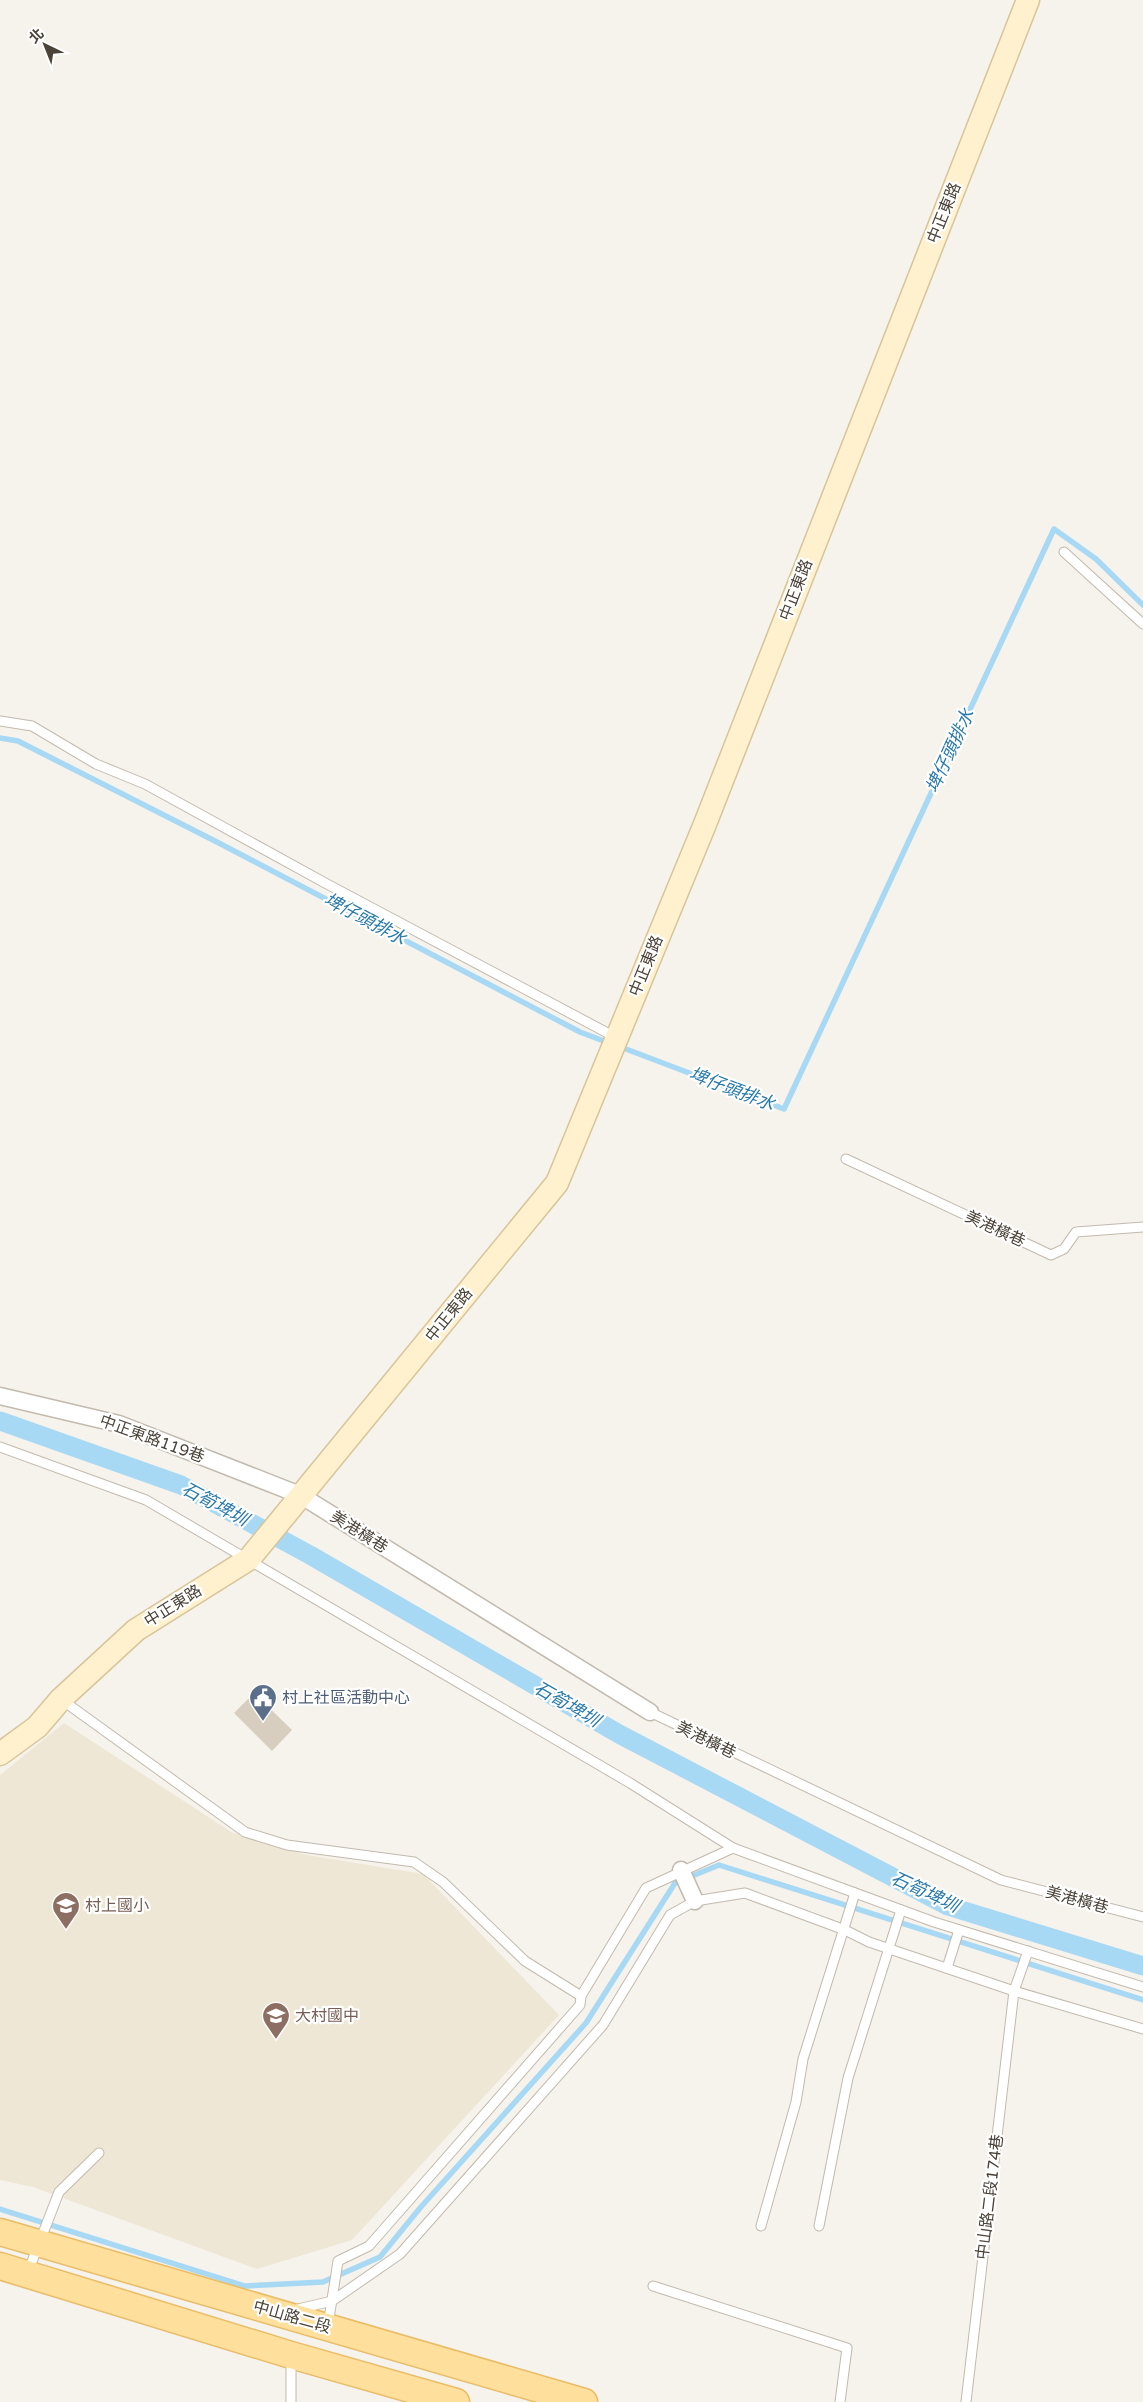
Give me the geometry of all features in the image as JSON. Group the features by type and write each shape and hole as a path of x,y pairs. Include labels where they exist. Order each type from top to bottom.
{"main road":[{"name":"中正東路","path":"0,1754 36,1727 61,1699 136,1630 249,1559 557,1183 705,824 1028,0"},
{"name":"中山路二段","path":"0,2232 584,2402"},
{"path":"0,2266 291,2355 456,2402"}],"street":[{"name":"中正東路119巷","path":"0,1396 119,1424 300,1495"},
{"name":"美港橫巷","path":"300,1495 650,1712"},
{"path":"681,1870 695,1900"}],"lane":[{"path":"1064,552 1143,624"},
{"path":"0,721 32,726 96,764 145,784 327,884 617,1038"},
{"name":"美港橫巷","path":"846,1159 1051,1255 1064,1249 1076,1232 1143,1226"},
{"path":"0,1447 146,1500 630,1782 733,1848 959,1930 1143,1987"},
{"path":"61,1699 245,1832 287,1844 414,1862 444,1882 525,1961 581,1996"},
{"name":"美港橫巷","path":"650,1712 1001,1880 1143,1917"},
{"path":"327,2327 338,2261 369,2246 580,2005 581,1996 646,1888 681,1870 733,1848"},
{"path":"280,2314 332,2301 400,2254 603,2025 670,1915 695,1900 745,1893 888,1948 1014,1991 1143,2029"},
{"path":"761,2226 796,2102 803,2059 845,1930 855,1893"},
{"path":"820,2226 848,2078 901,1910"},
{"path":"947,1968 959,1930"},
{"name":"中山路二段174巷","path":"966,2402 1014,1991 1028,1951"},
{"path":"28,2273 59,2192 99,2153"},
{"path":"653,2286 847,2348 840,2402"},
{"path":"290,2402 291,2355"}],"shaded area":[{"name":"大村國中","path":"64,1723 233,1833 307,1855 423,1874 559,2015 352,2240 257,2269 33,2187 0,2180 0,1775"}],"building":[{"name":"村上社區活動中心","path":"254,1693 292,1730 272,1751 234,1713"}],"waterway":[{"name":"埤仔頭排水","path":"618,1046 784,1109 1054,529 1096,559 1143,605"},
{"name":"埤仔頭排水","path":"0,738 18,741 215,841 580,1032 609,1043"},
{"name":"石筍埤圳","path":"0,1421 181,1485 310,1555 619,1734 948,1906 1143,1966"},
{"path":"0,2209 245,2286 323,2282 380,2257 420,2208 586,2023 675,1883 719,1865 1143,2000"}],"place":[{"name":"村上社區活動中心","path":"263,1722"},
{"name":"村上國小","path":"66,1930"},
{"name":"大村國中","path":"276,2040"}]}
